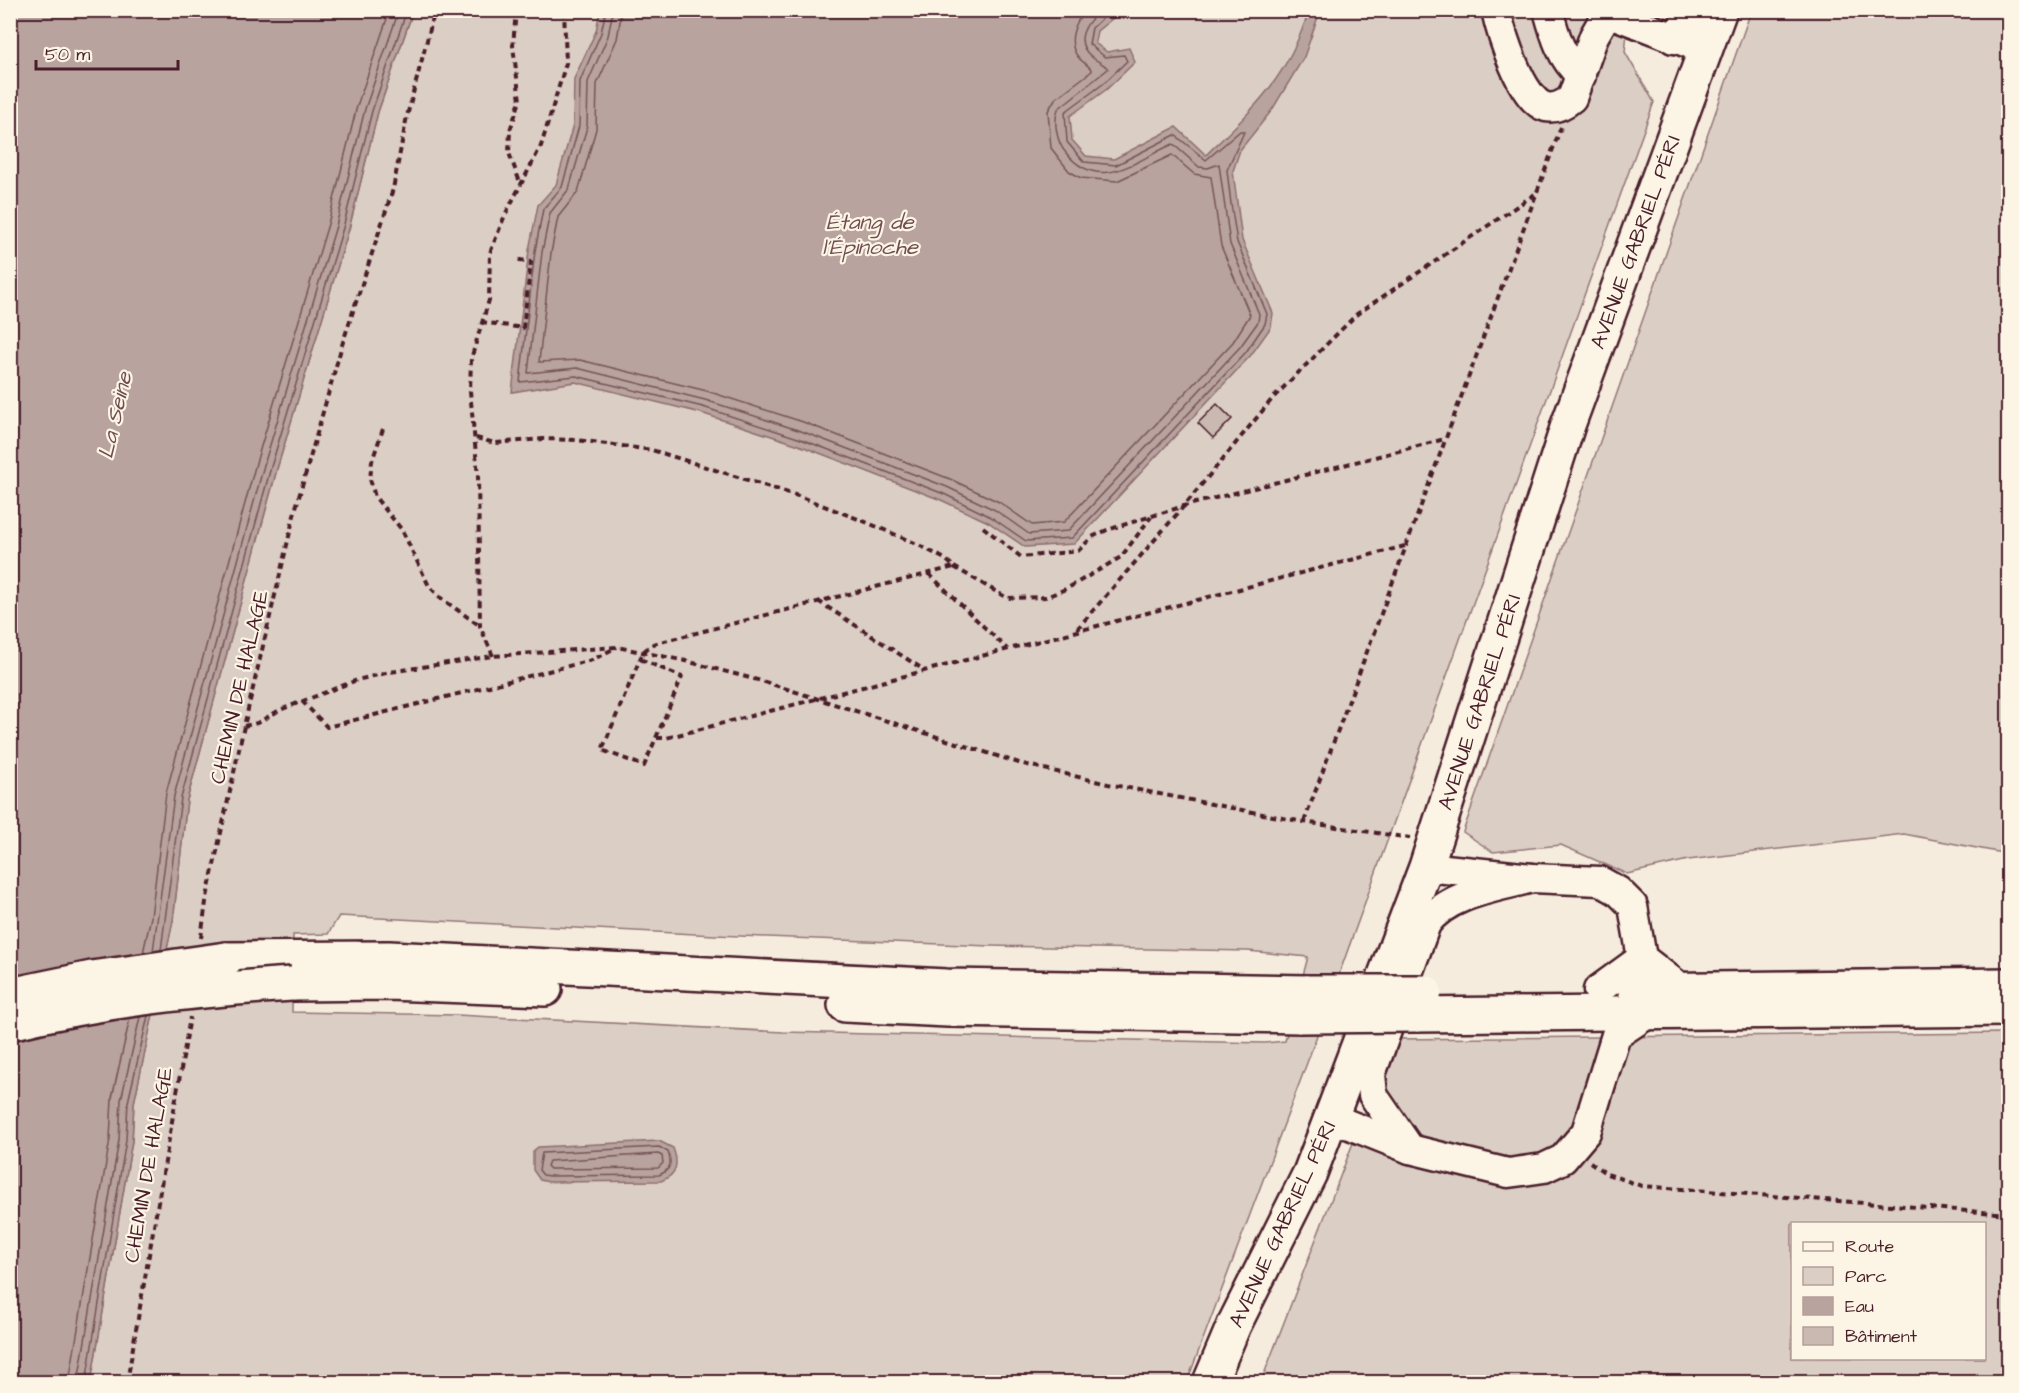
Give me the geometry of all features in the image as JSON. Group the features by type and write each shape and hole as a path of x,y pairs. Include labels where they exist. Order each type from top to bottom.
{"main road":[{"name":"AVENUE GABRIEL PÉRI","path":"1210,1383 1234,1325 1310,1173 1332,1118 1420,853 1568,425 1720,10"},
{"path":"10,995 147,970 226,959 292,971 480,985 948,1010 1591,1002 1682,989 2008,985"},
{"path":"10,1023 89,1006 222,988 292,971"},
{"path":"1591,1002 1649,1012 2008,1009"}],"lane":[{"path":"1496,10 1509,53 1532,96 1546,107 1564,104 1572,99 1594,36 1606,12 1706,50"},
{"path":"1548,10 1557,44 1569,66 1581,76"},
{"path":"1673,39 1694,10"},
{"path":"1420,853 1532,878 1599,881 1618,891 1633,906 1642,958 1682,989"},
{"path":"1410,1149 1373,1095 1371,1074 1426,924 1434,912 1449,902 1532,878"},
{"path":"1616,1035 1591,1002 1642,958"},
{"path":"1332,1118 1410,1149 1508,1173 1544,1168 1563,1159 1586,1132 1616,1035 1649,1012"}],"path":[{"name":"CHEMIN DE HALAGE","path":"200,946 206,902 244,726 295,511 342,345 393,189 407,116 435,10"},
{"path":"516,10 513,46 520,101 510,130 509,153 521,186"},
{"path":"493,656 480,626 476,438 470,391 471,359 489,300 490,253 505,215 541,146 566,63 564,10"},
{"path":"1304,822 1538,191 1565,116 1564,104"},
{"path":"1075,631 1184,506 1273,398 1357,314 1538,191"},
{"path":"481,322 524,328 531,262 515,259"},
{"path":"383,429 372,461 370,479 375,497 387,515 402,530 429,585 442,599 480,626"},
{"path":"476,438 495,443 543,439 577,440 652,450 798,496 861,520 917,544 1007,598 1046,597 1068,588 1121,556 1151,516"},
{"path":"983,527 1022,557 1033,557 1050,552 1078,551 1099,533 1151,516 1446,439"},
{"path":"657,738 666,738 1405,546"},
{"path":"640,659 682,676 644,766 602,750 640,659 644,651 653,644 954,567"},
{"path":"928,573 1007,649"},
{"path":"818,601 924,670"},
{"path":"244,726 257,723 302,701 379,674 493,656 617,647 644,651 765,682 1019,763 1108,784 1304,822 1420,853"},
{"path":"302,701 327,727 592,660 617,647"},
{"name":"CHEMIN DE HALAGE","path":"127,1383 191,1011"},
{"path":"1572,1149 1608,1174 1642,1186 2008,1214"}],"green space":[{"path":"413,11 1635,11 1628,23 1625,52 1654,102 1307,1063 1187,1382 91,1382 132,1141 134,1103 173,921 187,800 277,469 349,229 378,112","holes":["339,916 990,946 1248,951 1308,957 1285,1041 1265,1043 783,1032 457,1015 292,1012 293,935 328,934"]},
{"path":"1751,11 2008,11 2008,854 1904,834 1688,860 1627,874 1561,845 1493,852 1463,832"},
{"path":"2008,1033 2008,1382 1261,1382 1393,1039"}],"water":[{"name":"La Seine","path":"10,11 413,11 378,112 349,229 277,469 187,800 173,921 134,1103 132,1141 91,1382 11,1382"},
{"name":"Étang de l'Épinoche","path":"600,11 1117,11 1117,15 1097,31 1095,43 1107,52 1129,48 1135,62 1107,89 1070,116 1072,140 1086,156 1114,159 1176,127 1206,155 1240,122 1268,90 1290,56 1309,11 1320,11 1304,57 1272,110 1240,150 1233,171 1242,240 1273,313 1271,327 1251,355 1074,544 1025,547 988,522 941,500 796,444 701,413 575,382 512,392 529,250 538,205 556,185 573,125 574,79 596,31"},
{"path":"659,1141 673,1148 676,1159 673,1172 661,1181 549,1182 540,1180 533,1170 533,1151 538,1147"}],"building":[{"path":"1217,404 1232,419 1213,438 1198,423"}]}
